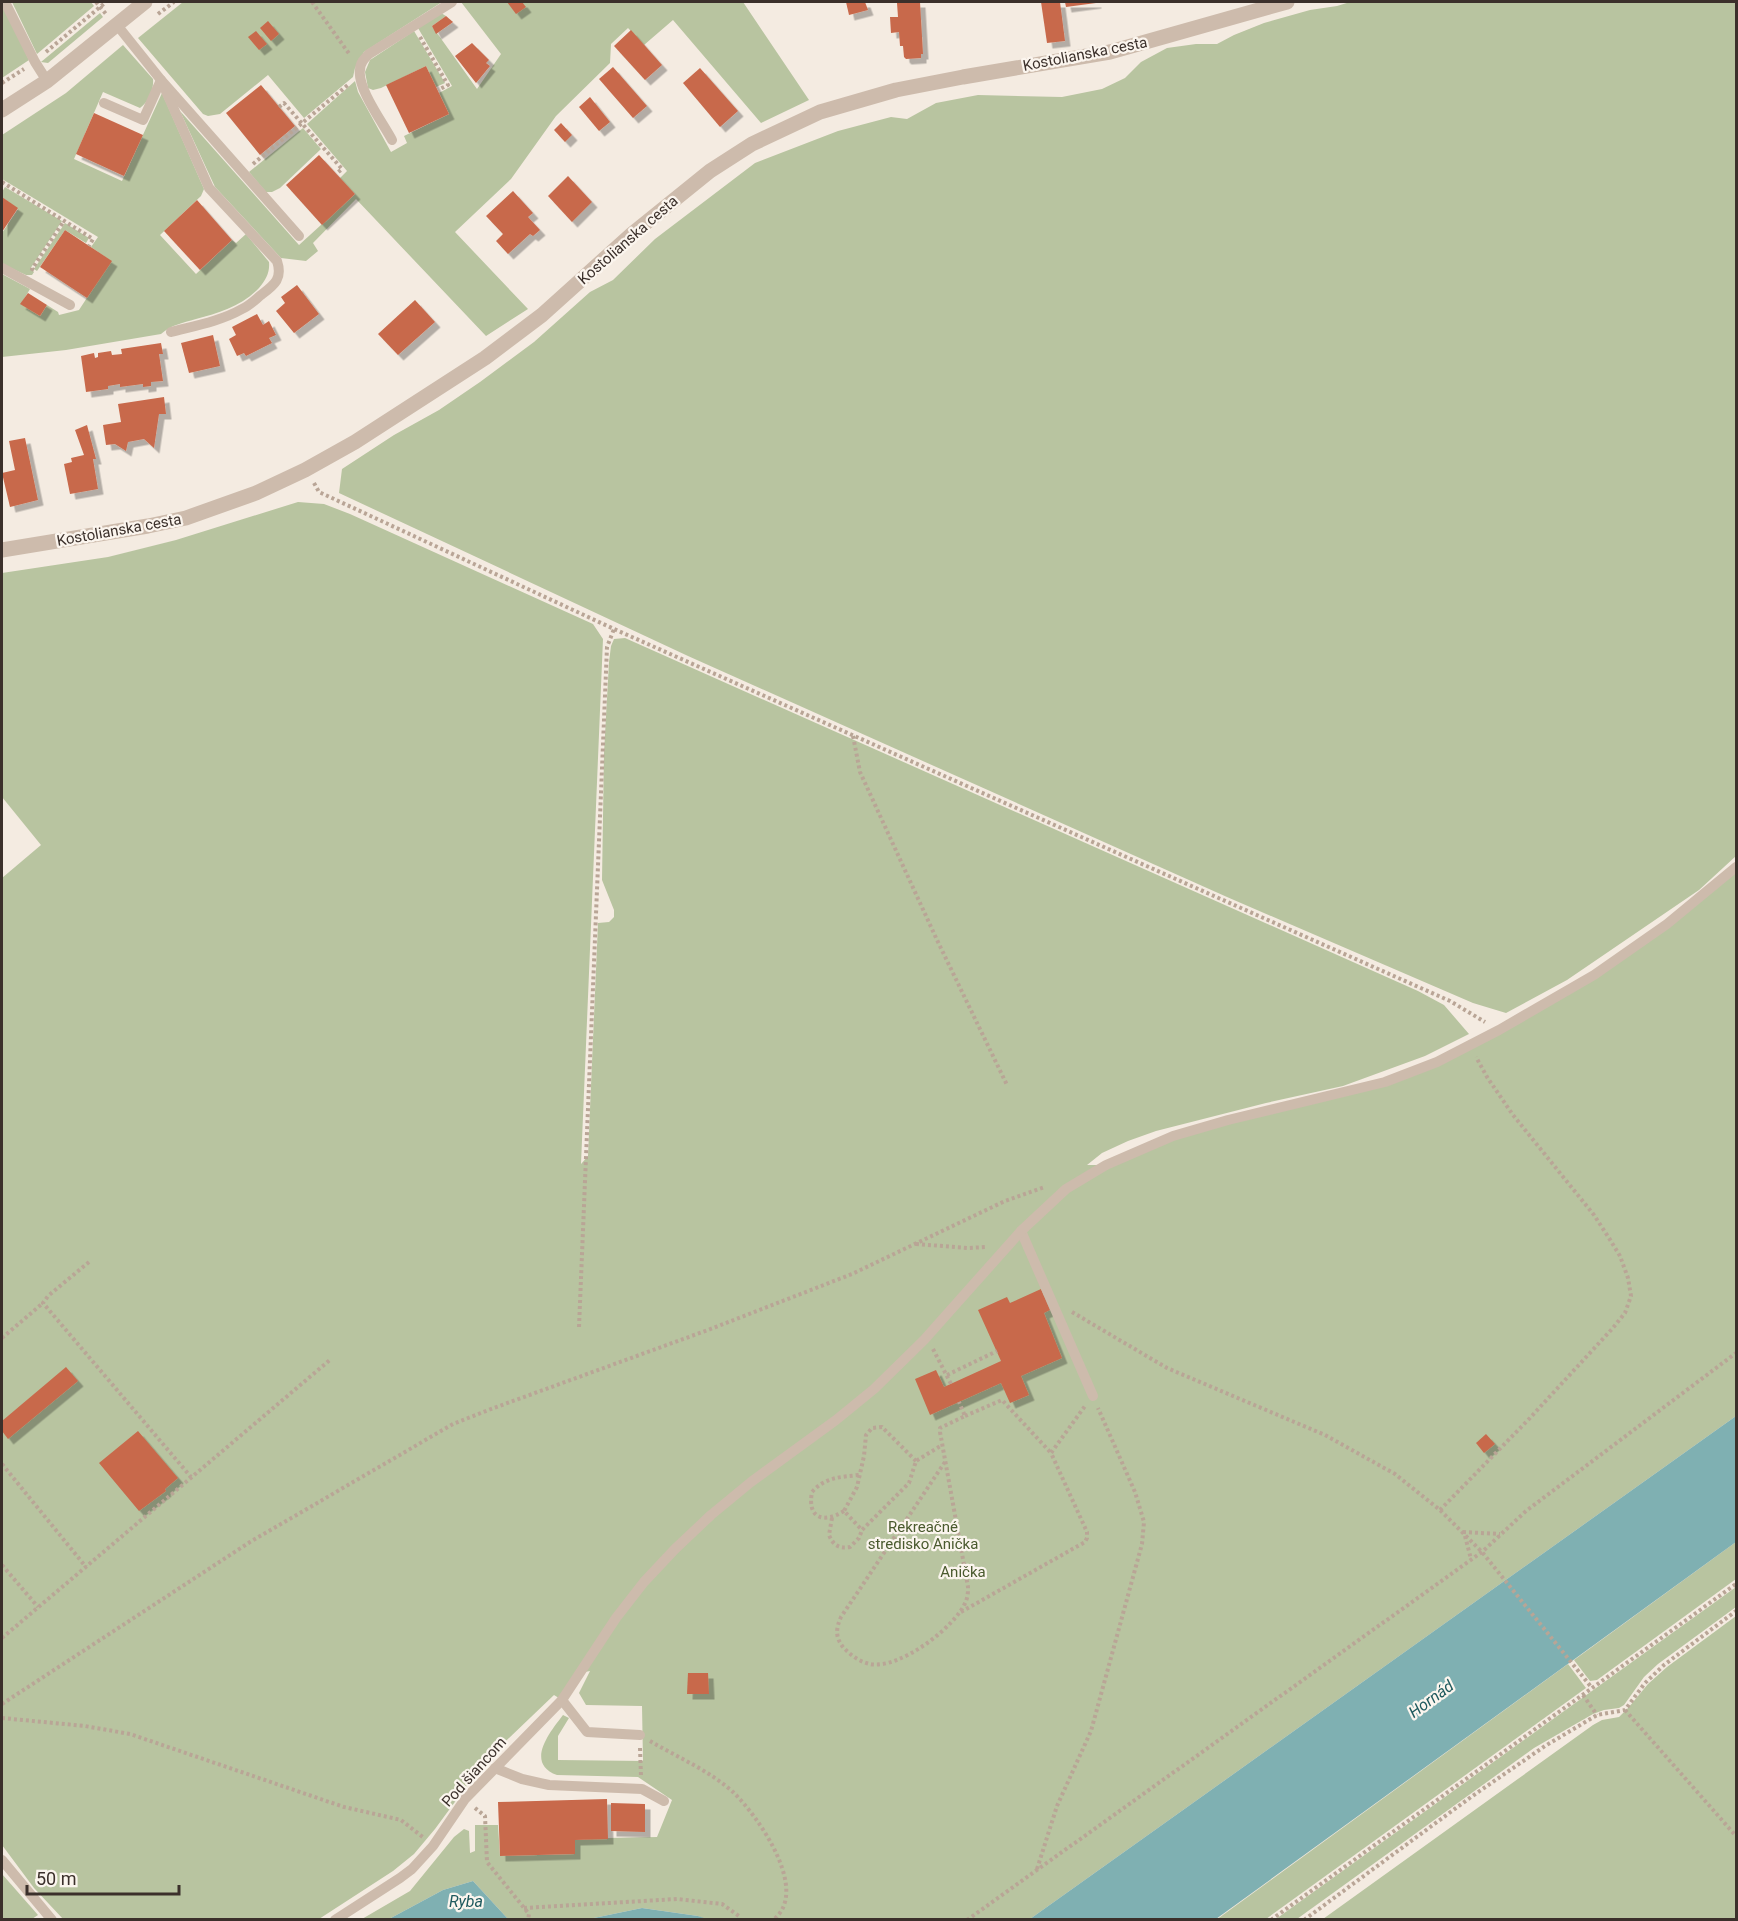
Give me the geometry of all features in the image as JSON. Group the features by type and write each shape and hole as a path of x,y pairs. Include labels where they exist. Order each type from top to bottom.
{"street":[{"path":"2,110 47,81 145,2"},
{"name":"Kostolianska cesta","path":"2,550 186,518 256,493 305,470 355,442 485,358 542,315 632,234 710,171 752,144 788,125 855,100 963,77 1110,52 1287,2"}],"lane":[{"path":"5,2 47,81"},
{"path":"392,140 363,87 360,73 364,58 452,2"},
{"path":"117,26 161,80 299,236"},
{"path":"104,103 143,120 161,80"},
{"path":"161,80 208,188 277,261 280,269 279,278 274,286 244,308 233,314 171,332"},
{"path":"2,268 70,305"},
{"name":"Pod šiancom","path":"335,1920 412,1869 433,1846 465,1799 562,1700 616,1618 644,1582 675,1549 751,1482 836,1420 874,1389 924,1340 1021,1231 1066,1189 1106,1165 1173,1136 1228,1120 1385,1082 1437,1062 1499,1030 1594,975 1667,924 1737,867"},
{"path":"1021,1231 1093,1396"},
{"path":"562,1700 587,1732 645,1738"},
{"path":"495,1768 522,1779 549,1785 642,1789 664,1802"},
{"path":"2,1860 52,1920"}],"path":[{"path":"2,83 35,62 106,2"},
{"path":"243,173 360,73 312,2"},
{"path":"414,26 448,85 438,90"},
{"path":"279,107 284,103 342,169 336,174"},
{"path":"2,184 93,239 89,246"},
{"path":"28,283 35,271 32,269 64,221"},
{"path":"305,470 319,492 614,629 1439,996 1499,1030"},
{"path":"579,1327 606,659 607,647 614,629"},
{"path":"852,736 860,772 1007,1085"},
{"path":"1440,1510 1612,1329 1626,1313 1631,1296 1628,1278 1610,1238 1513,1115 1482,1070 1471,1045"},
{"path":"2,1704 250,1542 453,1424 852,1274 1005,1201 1062,1181 1066,1189"},
{"path":"915,1244 968,1248 1007,1247"},
{"path":"2,1338 89,1262"},
{"path":"1052,1300 1167,1368 1325,1435 1395,1474 1440,1510 1490,1560 1592,1688"},
{"path":"43,1304 191,1477"},
{"path":"924,1340 936,1351 951,1383"},
{"path":"947,1375 997,1351"},
{"path":"967,1920 1482,1552 1526,1510 1737,1353"},
{"path":"2,1638 331,1359"},
{"path":"1036,1870 1056,1806 1091,1731 1142,1544 1144,1522 1135,1492 1093,1396"},
{"path":"945,1462 841,1617 837,1634 840,1643 855,1658 871,1664 885,1663 913,1653 929,1642 959,1613 1085,1542 1087,1532 1051,1453 1002,1401 940,1428 968,1587 966,1601 959,1613"},
{"path":"959,1402 965,1416"},
{"path":"1051,1453 1083,1410"},
{"path":"860,1474 824,1481 812,1492 810,1507 813,1513 824,1519 832,1518 844,1511 853,1495 860,1474 866,1436 872,1428 882,1427 916,1461"},
{"path":"832,1518 829,1535 834,1544 839,1547 850,1547 859,1538 861,1530 909,1483 916,1461 942,1445"},
{"path":"2,1464 86,1567"},
{"path":"844,1511 861,1530"},
{"path":"1464,1533 1500,1534"},
{"path":"1464,1533 1471,1558"},
{"path":"2,1564 38,1607"},
{"path":"1271,1920 1737,1584"},
{"path":"1304,1920 1471,1797 1552,1741 1598,1715 1625,1710 1645,1683 1664,1665 1737,1611"},
{"path":"1583,1695 1598,1715"},
{"path":"1625,1710 1737,1836"},
{"path":"2,1718 85,1726 130,1734 344,1808 400,1820 433,1846"},
{"path":"645,1738 704,1771 732,1792 756,1820 781,1863 785,1877 787,1895 784,1908 773,1920"},
{"path":"640,1761 641,1777"},
{"path":"465,1799 485,1816 486,1862 529,1914 528,1920"},
{"path":"524,1908 678,1899 722,1904 739,1916 740,1920"}],"green space":[{"path":"12,2 91,2 94,6 37,54"},
{"path":"183,2 442,2 364,52 353,77 304,118 268,75 220,114 208,116 203,114 138,38"},
{"path":"461,2 743,2 809,100 761,123 673,20 644,45 628,28 611,44 610,63 556,116 511,179 455,232 528,309 486,336 356,199 313,243 318,251 306,261 281,258 215,187 180,111 299,245 355,194 340,178 347,171 307,124 355,81 358,92 391,152 407,143 404,136 449,114 439,93 452,86 418,28 441,13 446,16 432,26 477,89 501,54"},
{"path":"1350,2 1736,2 1736,856 1699,890 1567,980 1506,1013 1473,1003 1227,897 688,656 339,493 342,469 394,435 439,410 534,342 590,292 613,280 655,239 755,163 838,131 891,117 907,119 936,103 978,95 1062,97 1102,89 1125,78 1141,62 1167,48 1217,44 1264,23"},
{"path":"2,3 29,60 2,78"},
{"path":"100,13 103,17 48,63 41,62"},
{"path":"414,31 445,83 436,87 426,66 381,88 373,90 368,88 365,72 370,60"},
{"path":"123,45 153,79 150,95 140,108 103,92 74,159 122,181 162,93 204,189 201,196 160,235 196,274 232,240 236,243 246,234 269,262 267,276 259,288 238,304 169,328 161,334 66,350 2,357 2,274 30,289 21,304 40,316 47,305 59,315 79,310 111,261 91,247 98,237 2,179 2,135 66,93"},
{"path":"303,128 321,149 280,188 266,192 249,172"},
{"path":"5,187 62,221 30,269 34,272 32,275 26,275 2,264 2,233 18,209 2,197"},
{"path":"65,223 89,238 86,243 65,230 37,271 34,269"},
{"path":"298,502 324,504 350,514 593,624 603,639 581,1164 588,1156 598,923 609,922 614,917 614,910 602,880 604,753 609,662 614,639 625,638 1418,991 1444,1005 1469,1034 1425,1056 1343,1086 1156,1131 1102,1153 1087,1165 1106,1165 1146,1146 1410,1073 1594,975 1736,867 1736,1416 1030,1919 707,1920 698,1916 642,1908 589,1919 508,1919 473,1881 443,1890 389,1919 362,1919 410,1891 454,1837 464,1829 469,1831 470,1853 475,1851 475,1825 498,1825 500,1856 574,1854 575,1840 657,1837 672,1800 638,1777 557,1775 547,1770 542,1763 543,1746 563,1715 569,1718 558,1736 558,1760 643,1761 642,1706 586,1705 579,1693 590,1671 580,1673 562,1700 554,1695 485,1761 414,1854 393,1871 319,1919 63,1919 34,1888 2,1845 2,878 41,845 2,797 2,573 108,557 176,540"},
{"path":"1736,1542 1736,1579 1597,1680 1590,1681 1574,1660"},
{"path":"1736,1587 1736,1607 1658,1664 1644,1677 1624,1705 1593,1714 1534,1748 1297,1919 1276,1919"},
{"path":"1736,1616 1736,1919 1323,1919 1593,1725 1602,1720 1619,1717 1648,1684 1667,1667"},
{"path":"1568,1664 1586,1688 1266,1919 1216,1920"},
{"path":"2,1874 38,1915 32,1919 2,1919"}],"water":[{"name":"Hornád","path":"1736,1416 1736,1542 1216,1919 1030,1919"},
{"name":"Ryba","path":"473,1881 508,1919 389,1919 443,1890"},
{"path":"642,1908 698,1916 707,1919 589,1919"}],"building":[{"path":"507,2 522,2 526,7 516,14"},
{"path":"846,2 865,2 868,10 849,15"},
{"path":"920,2 923,54 921,58 906,59 903,46 900,46 899,32 891,33 890,17 898,17 897,3"},
{"path":"1041,2 1060,2 1065,41 1047,43"},
{"path":"1065,2 1096,2 1096,3 1066,7"},
{"path":"446,16 453,22 436,34 432,26"},
{"path":"268,21 279,34 271,41 260,28"},
{"path":"631,30 662,65 645,80 614,46"},
{"path":"256,31 267,44 259,50 248,37"},
{"path":"472,43 489,60 486,63 490,66 476,83 455,56"},
{"path":"426,66 449,114 409,133 386,85"},
{"path":"613,67 647,106 633,118 599,79"},
{"path":"700,68 738,111 720,127 683,83"},
{"path":"261,85 295,126 260,155 226,113"},
{"path":"590,97 610,122 599,131 579,107"},
{"path":"94,113 143,135 124,176 76,154"},
{"path":"561,123 572,135 565,142 554,130"},
{"path":"319,155 355,194 322,225 286,185"},
{"path":"568,176 592,202 572,222 548,196"},
{"path":"513,191 533,213 528,217 540,230 533,236 530,234 508,254 496,241 503,234 486,216"},
{"path":"2,197 18,208 2,232"},
{"path":"197,200 232,240 200,270 164,231"},
{"path":"65,230 112,261 87,298 40,267"},
{"path":"297,285 319,314 294,333 276,311 285,303 281,297"},
{"path":"28,293 47,305 40,316 20,304"},
{"path":"415,300 435,322 398,355 378,334"},
{"path":"257,314 263,325 269,321 276,335 269,338 272,343 246,356 244,353 237,356 229,339 236,335 232,327"},
{"path":"213,335 220,366 189,373 181,343"},
{"path":"161,343 163,354 159,354 163,381 151,382 151,386 143,387 143,384 120,387 120,384 108,386 108,389 86,392 81,356 94,353 95,358 98,357 98,353 111,351 112,355 122,354 121,349"},
{"path":"164,397 166,414 159,414 154,448 144,439 128,442 126,451 115,444 106,445 103,425 121,422 118,404"},
{"path":"87,425 96,459 93,459 98,489 70,494 64,464 72,462 71,458 84,455 75,430"},
{"path":"25,438 38,500 10,507 2,473 15,470 9,441"},
{"path":"1041,1289 1050,1310 1044,1313 1062,1358 1021,1376 1029,1395 1010,1403 1001,1383 930,1415 915,1379 936,1370 944,1387 1001,1361 978,1310 1007,1297 1010,1303"},
{"path":"66,1367 78,1381 8,1439 2,1431 2,1421"},
{"path":"138,1431 178,1478 165,1489 166,1491 139,1511 99,1463"},
{"path":"1486,1434 1495,1444 1484,1453 1476,1443"},
{"path":"688,1673 708,1673 709,1694 687,1694"},
{"path":"607,1799 608,1839 575,1840 575,1854 500,1856 498,1802"},
{"path":"611,1803 645,1804 645,1832 611,1831"}],"park label":[{"name":"Rekreačné stredisko Anička","path":"923,1536"},
{"name":"Anička","path":"963,1572"}]}
